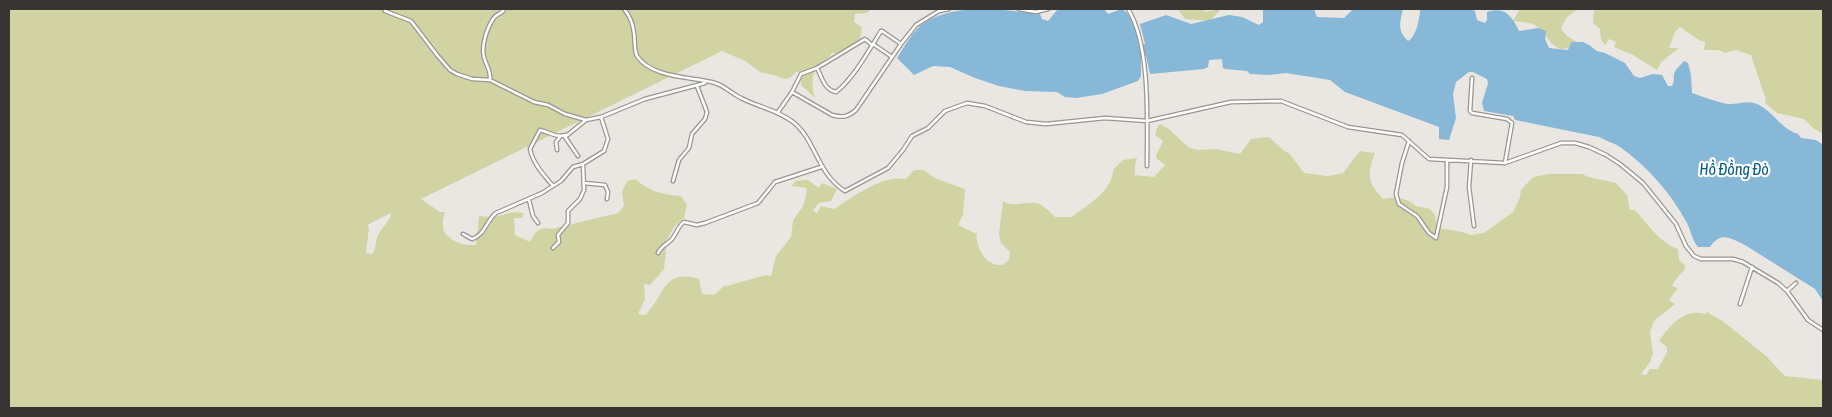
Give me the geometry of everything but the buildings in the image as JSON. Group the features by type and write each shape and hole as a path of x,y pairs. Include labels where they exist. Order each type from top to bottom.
{"street":[{"path":"385,9 385,11 411,20 450,70 472,79 490,80 534,102 548,105 565,114 586,120 601,117 645,99 707,82"},
{"path":"490,80 490,71 483,50 493,18 502,13 504,9"},
{"path":"624,9 632,22 637,55 647,65 660,72 721,86 741,98 778,112 791,120 802,129 821,167 837,185 847,191 888,168 910,138 928,128 945,111 967,103 985,106 1031,124 1063,123 1105,118 1147,120 1231,102 1281,101 1348,127 1393,132 1402,135 1429,159 1505,163 1561,143 1575,143 1589,147 1606,155 1634,174 1643,183 1676,224 1686,246 1694,256 1701,259 1734,259 1752,267 1778,283 1787,291 1808,320 1823,330"},
{"path":"792,92 832,115 839,117 847,116 856,110 901,44 919,23 939,11 949,9"},
{"path":"1019,9 1036,12 1048,9"},
{"path":"1128,9 1135,20 1143,61 1147,120 1147,166"},
{"path":"817,68 825,85 833,92 836,92 845,84 882,31 901,44"},
{"path":"778,112 792,92 801,74 817,68 865,39 893,57"},
{"path":"1472,78 1470,111 1472,113 1507,119 1512,123 1505,163"},
{"path":"673,181 680,160 689,148 692,134 707,116 696,86"},
{"path":"463,234 472,239 477,238 496,213 529,200 554,186 573,167 583,164 606,149 608,139 601,117"},
{"path":"558,150 556,142 561,137 578,128 586,120"},
{"path":"554,186 542,174 532,158 530,149 540,130 561,137"},
{"path":"566,135 566,139 578,156"},
{"path":"1409,141 1400,170 1397,198 1399,204 1417,216 1429,234 1436,238 1447,187 1447,160"},
{"path":"1471,160 1469,187 1474,226"},
{"path":"553,248 560,242 558,235 568,223 568,211 583,195 583,164"},
{"path":"658,253 672,239 680,224 684,222 705,223 752,207 761,201 775,182 821,167"},
{"path":"584,183 605,185 608,192 607,198"},
{"path":"529,200 533,216 538,223"},
{"path":"1740,304 1752,267"},
{"path":"1787,291 1796,283"}],"green space":[{"path":"9,9 872,9 867,13 855,14 854,22 862,27 859,40 845,51 832,53 817,68 813,76 815,98 801,85 800,73 797,71 790,78 784,79 760,72 745,61 722,51 421,199 440,212 445,212 443,227 449,238 461,244 476,245 479,216 491,217 514,212 524,213 522,218 514,218 515,235 530,242 536,232 541,229 552,229 618,213 624,206 622,192 627,181 635,179 656,192 681,196 687,205 684,218 674,227 667,240 664,269 650,285 644,284 645,299 638,314 645,315 652,308 666,286 678,277 699,279 702,294 714,295 724,286 766,275 771,276 776,256 791,237 793,220 802,208 805,200 807,188 791,186 796,181 808,180 819,188 822,183 837,189 831,201 819,203 813,210 817,213 821,206 834,209 878,183 887,180 906,179 914,170 924,170 935,178 965,189 963,215 958,225 977,234 978,245 987,260 994,264 1002,265 1009,260 1010,252 1001,243 999,234 1003,201 1010,204 1038,204 1046,208 1055,217 1072,217 1104,191 1112,178 1113,170 1123,160 1137,158 1135,175 1154,177 1165,165 1156,158 1163,141 1155,135 1160,124 1169,129 1188,147 1197,150 1216,149 1240,154 1251,139 1269,137 1284,151 1289,153 1304,173 1328,176 1343,173 1360,151 1375,153 1370,178 1383,199 1397,197 1409,201 1416,206 1430,209 1435,215 1437,228 1470,235 1484,233 1513,212 1521,190 1533,177 1548,174 1582,174 1616,183 1627,195 1630,210 1635,210 1660,238 1678,249 1679,260 1686,266 1672,286 1678,288 1669,300 1675,304 1654,321 1650,332 1653,354 1650,362 1641,374 1646,375 1650,369 1658,369 1667,352 1667,347 1659,341 1673,324 1684,316 1697,313 1705,314 1707,312 1724,322 1766,356 1785,376 1823,380 1823,408 9,408","holes":["391,213 378,235 372,254 366,253 369,228 367,225"]},
{"path":"1178,9 1205,9 1204,12 1221,9 1210,21 1185,19"},
{"path":"1520,9 1578,9 1566,18 1561,29 1567,36 1577,42 1569,48 1562,49 1556,47 1538,27 1526,22 1513,21"},
{"path":"1594,9 1823,9 1823,134 1804,119 1777,113 1765,103 1766,100 1751,55 1736,50 1725,53 1719,50 1704,50 1705,42 1680,27 1675,32 1669,48 1679,48 1661,62 1657,70 1633,55 1614,47 1616,42 1608,39 1606,45 1601,40 1600,29 1593,23"}],"water":[{"name":"Hồ Đồng Đò","path":"982,9 1040,14 1042,19 1048,21 1058,9 1104,9 1108,14 1122,9 1132,21 1139,46 1145,44 1140,24 1166,15 1191,24 1229,15 1242,17 1259,25 1263,22 1263,9 1314,9 1317,17 1344,18 1353,9 1403,9 1400,22 1401,30 1408,41 1415,31 1420,9 1470,9 1475,11 1477,20 1485,23 1487,12 1499,10 1511,17 1519,31 1538,28 1546,31 1545,39 1549,48 1568,50 1571,42 1583,42 1597,51 1625,63 1634,76 1640,78 1653,74 1662,75 1668,86 1672,86 1675,72 1684,61 1688,63 1691,75 1692,93 1726,104 1747,102 1757,104 1801,138 1816,140 1823,145 1823,301 1815,289 1735,240 1722,237 1710,247 1698,247 1681,212 1666,191 1640,163 1618,146 1599,137 1515,120 1513,116 1484,111 1482,103 1488,83 1487,79 1473,72 1469,72 1456,82 1453,94 1456,118 1449,140 1439,139 1439,127 1345,92 1330,80 1286,73 1269,75 1250,74 1247,71 1223,68 1222,59 1209,60 1208,67 1204,69 1150,74 1146,56 1141,57 1141,76 1138,81 1102,94 1076,98 1065,97 1057,92 1025,91 999,86 950,67 933,66 914,75 897,58 921,25 939,16 953,12"}]}
